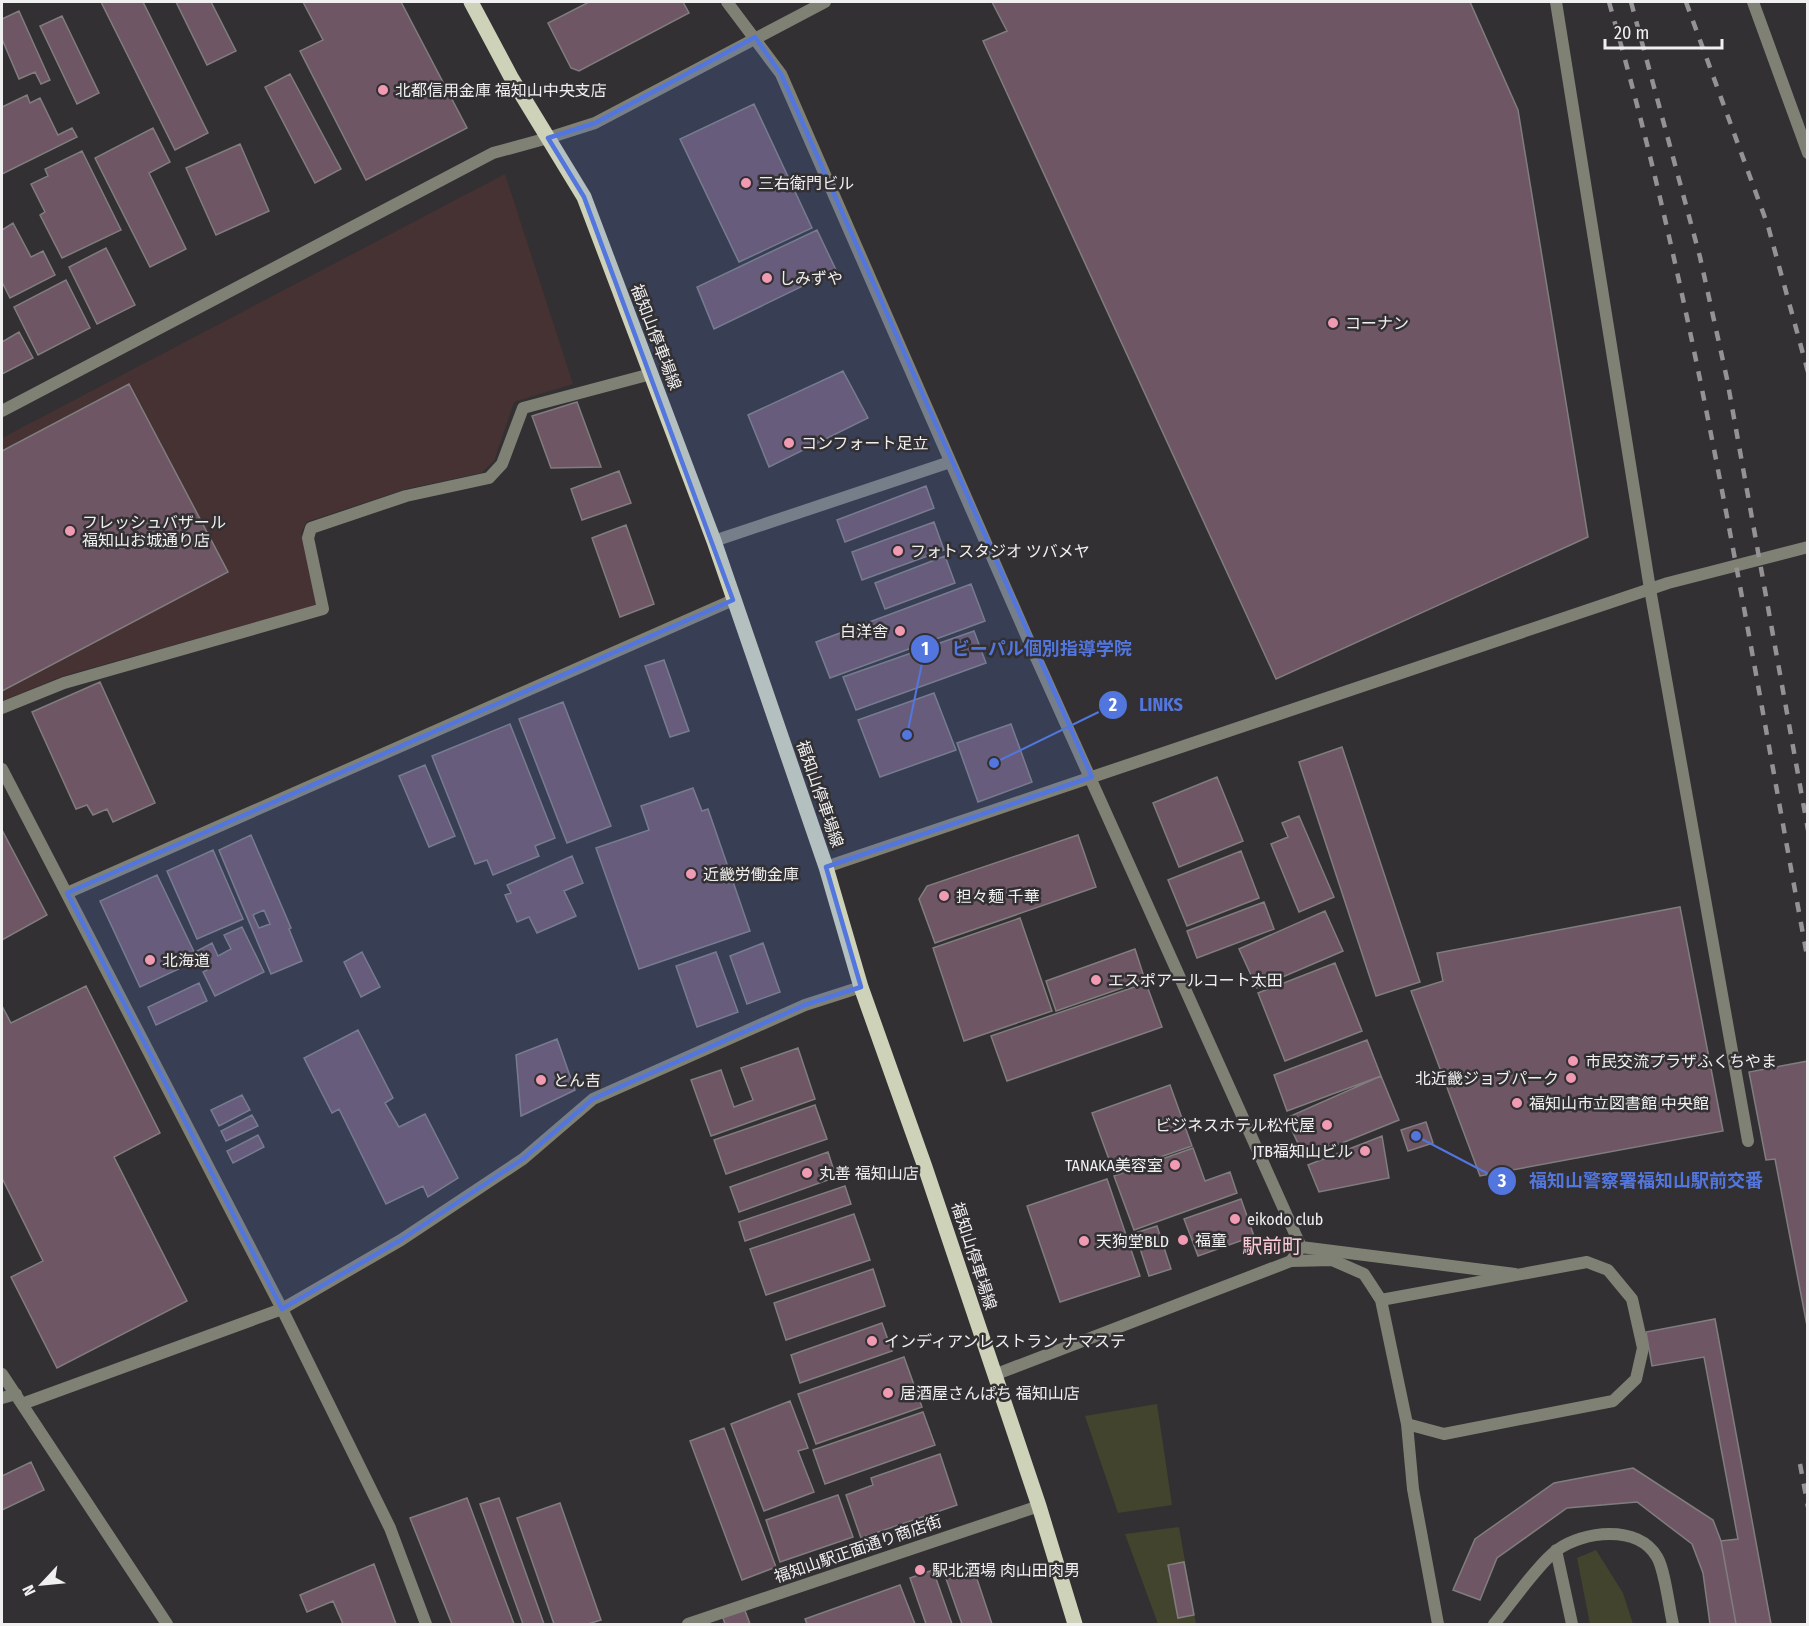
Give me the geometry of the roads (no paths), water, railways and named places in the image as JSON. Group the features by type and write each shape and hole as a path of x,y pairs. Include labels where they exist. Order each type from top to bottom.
{"main road":[{"name":"福知山停車場線","path":"471,2 512,79 584,197 714,542 826,867 861,987 925,1167 1039,1506 1075,1624"}],"street":[{"path":"727,2 781,74 950,462 1301,1246"},
{"path":"2,411 493,153 595,123 825,2"},
{"path":"1556,2 1650,589 1748,1141"},
{"path":"1753,2 1808,153"},
{"path":"2,708 64,683 323,609 308,538 311,528 406,496 489,478 502,464 523,408 651,374"},
{"path":"714,542 950,462"},
{"path":"826,867 1650,589 1808,547"},
{"path":"67,894 733,600"},
{"path":"2,769 282,1309 390,1528 426,1624"},
{"path":"2,1398 19,1399 282,1309 401,1240 523,1159 593,1100 805,1005 861,987"},
{"path":"1291,1261 1301,1246"},
{"path":"1301,1246 1515,1274"},
{"path":"994,1375 1291,1261 1332,1260 1364,1274 1382,1300 1407,1424 1413,1489 1438,1624"},
{"path":"1382,1300 1587,1262 1608,1270 1632,1299 1643,1348 1636,1379 1613,1401 1444,1434 1407,1424"},
{"path":"2,1374 167,1624"},
{"name":"福知山駅正面通り商店街","path":"688,1624 1039,1506"},
{"path":"1494,1624 1557,1550 1585,1537 1623,1534 1645,1543 1658,1558 1673,1624"},
{"path":"1557,1550 1572,1624"},
{"path":"1506,1610 1509,1624"}],"railway":[{"path":"1609,2 1641,120 1696,359 1808,961"},
{"path":"1631,2 1700,257 1727,379 1808,830"},
{"path":"1686,2 1768,226 1808,372"},
{"path":"1800,1464 1808,1507"}],"place":[{"name":"北都信用金庫 福知山中央支店","path":"383,90"},
{"name":"三右衛門ビル","path":"746,183"},
{"name":"しみずや","path":"767,278"},
{"name":"コーナン","path":"1333,323"},
{"name":"コンフォート足立","path":"789,443"},
{"name":"フレッシュバザール 福知山お城通り店","path":"70,531"},
{"name":"フォトスタジオ ツバメヤ","path":"898,551"},
{"name":"白洋舎","path":"900,631"},
{"name":"ビーパル個別指導学院","path":"907,735"},
{"name":"LINKS","path":"994,763"},
{"name":"近畿労働金庫","path":"691,874"},
{"name":"担々麺 千華","path":"944,896"},
{"name":"北海道","path":"150,960"},
{"name":"エスポアールコート太田","path":"1096,980"},
{"name":"市民交流プラザふくちやま","path":"1573,1061"},
{"name":"北近畿ジョブパーク","path":"1571,1078"},
{"name":"とん吉","path":"541,1080"},
{"name":"福知山市立図書館 中央館","path":"1517,1103"},
{"name":"ビジネスホテル松代屋","path":"1327,1125"},
{"name":"福知山警察署福知山駅前交番","path":"1416,1136"},
{"name":"JTB福知山ビル","path":"1365,1151"},
{"name":"TANAKA美容室","path":"1175,1165"},
{"name":"丸善 福知山店","path":"807,1173"},
{"name":"eikodo club","path":"1235,1219"},
{"name":"福童","path":"1183,1240"},
{"name":"天狗堂BLD","path":"1084,1241"},
{"name":"インディアンレストラン ナマステ","path":"872,1341"},
{"name":"居酒屋さんぱち 福知山店","path":"888,1393"},
{"name":"駅北酒場 肉山田肉男","path":"920,1570"}],"district":[{"name":"駅前町","path":"1272,1246"}]}
